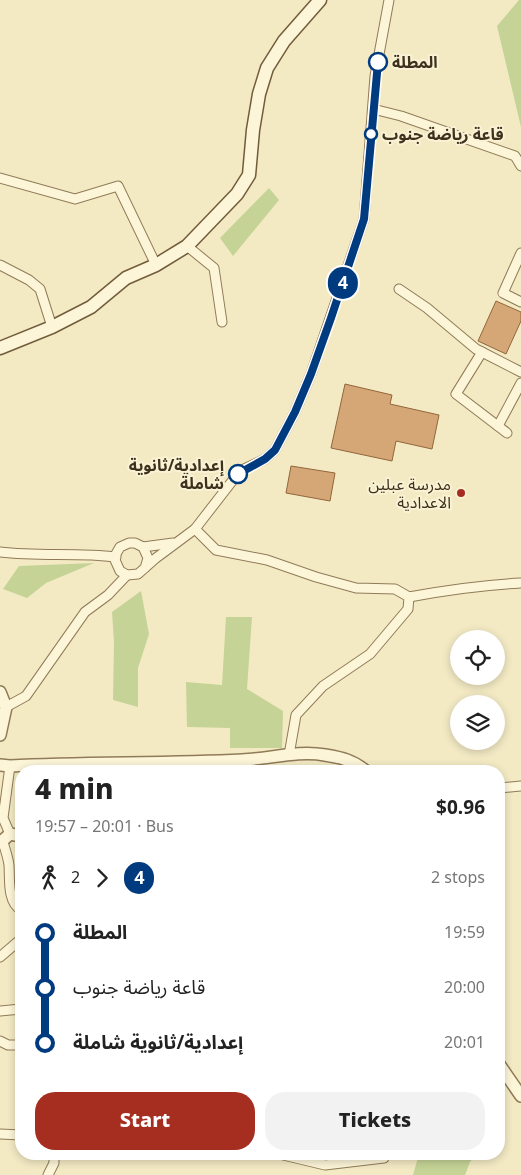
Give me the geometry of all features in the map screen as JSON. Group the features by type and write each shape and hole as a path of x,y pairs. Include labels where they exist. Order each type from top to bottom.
{"main road":[{"path":"0,348 52,327 91,307 126,278 156,266 187,246 237,194 248,178 259,94 267,68 284,42 320,0"}],"street":[{"path":"6,707 26,696 86,612 108,595 127,575 138,574 195,529 240,472 265,459 275,450 295,412 311,374 364,219 375,76 387,3"},
{"path":"373,109 401,116 515,156 521,166"},
{"path":"0,178 75,199 118,186 156,266"},
{"path":"187,246 214,268 222,322"},
{"path":"521,253 503,293 521,302"},
{"path":"0,265 29,280 40,289 52,327"},
{"path":"399,289 427,308 476,349 521,372"},
{"path":"482,352 456,394 507,433"},
{"path":"498,426 521,383"},
{"path":"195,529 216,550 232,555 266,560 356,588 395,589 409,597 438,591 495,584 521,584"},
{"path":"127,575 118,568 116,557 118,551 125,544 135,543 143,547 162,546 178,542"},
{"path":"143,547 148,558 145,568"},
{"path":"0,552 22,555 59,554 116,557"},
{"path":"288,755 296,715 323,686 370,654 408,609 409,597"},
{"path":"0,692 6,707 0,735"},
{"path":"15,902 11,895 9,839 2,818 5,765 242,760 288,755 323,754 353,761 358,765"},
{"path":"505,787 521,786"},
{"path":"0,957 15,944"},
{"path":"0,1011 15,1010"},
{"path":"0,1041 8,1045 15,1045"},
{"path":"505,1073 521,1096"},
{"path":"0,1134 15,1135"},
{"path":"48,1175 54,1160"},
{"path":"305,1160 326,1165 367,1160"}],"green space":[{"path":"521,0 521,127 497,26"},
{"path":"269,188 279,200 233,256 220,238"},
{"path":"94,563 46,583 27,598 3,589 19,566"},
{"path":"141,591 149,634 138,668 138,707 113,700 114,642 112,612"},
{"path":"226,617 252,617 247,689 283,711 282,748 230,748 230,728 187,727 186,682 222,685"},
{"path":"417,1160 472,1160 465,1175 413,1175"}],"building":[{"path":"496,301 521,312 521,321 506,354 478,341"},
{"path":"345,384 392,395 390,404 439,415 432,449 396,441 392,461 331,448"},
{"path":"291,466 335,473 330,501 286,493"}],"bus line":[{"name":"4","path":"238,474 265,459 275,450 295,412 331,318 364,219 375,76 378,62"}],"place":[{"name":"المطلة","path":"378,62"},
{"name":"قاعة رياضة جنوب","path":"371,134"},
{"name":"إعدادية/ثانوية شاملة","path":"238,474"},
{"name":"مدرسة عبلين الاعدادية","path":"461,493"}]}
